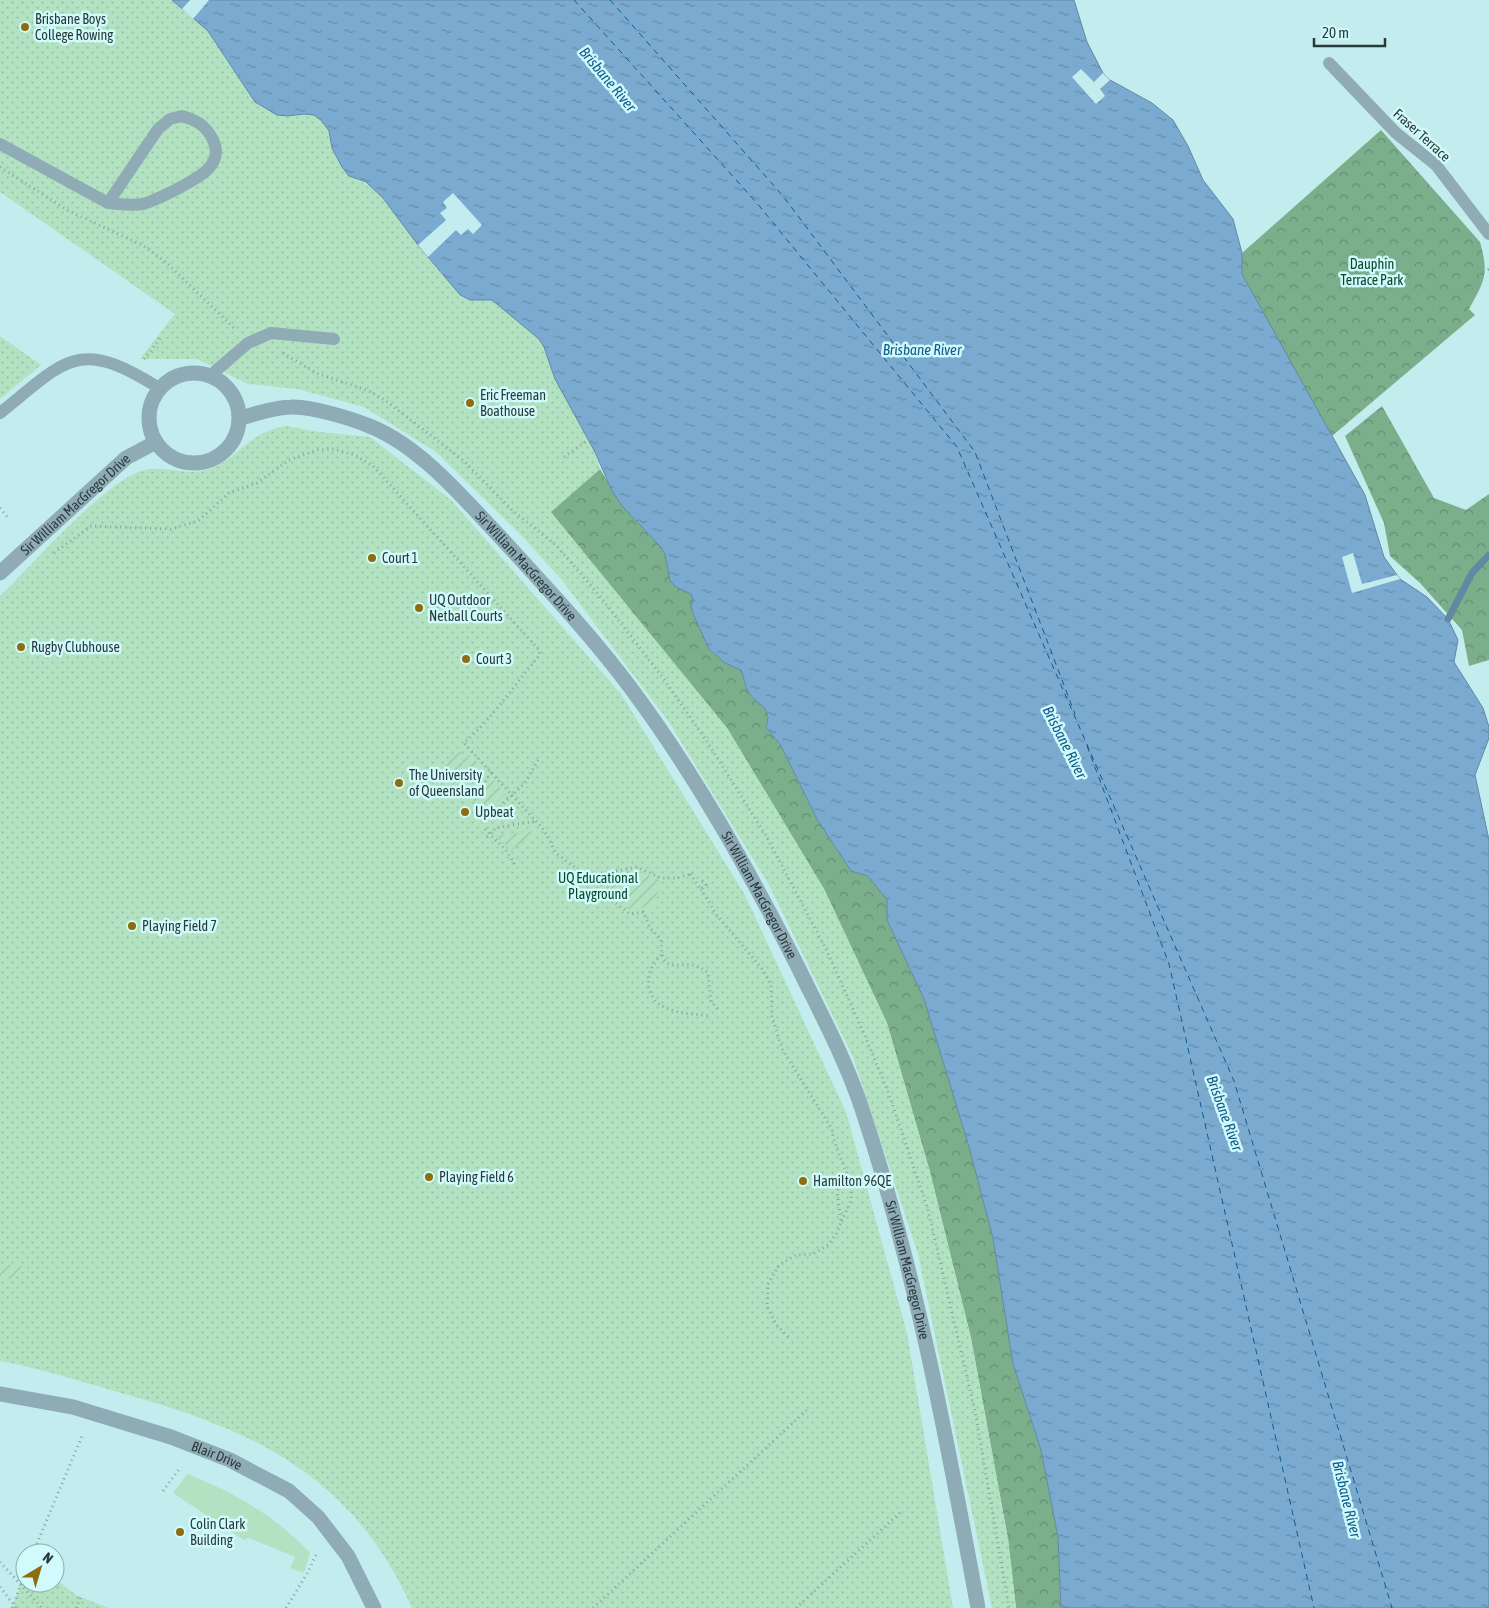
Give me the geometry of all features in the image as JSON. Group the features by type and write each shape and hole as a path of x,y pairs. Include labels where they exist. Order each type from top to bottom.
{"street":[{"path":"197,372 211,375 224,384 233,394 240,418 237,434 231,445 219,456 195,463 182,462 168,455 156,442 150,427 149,412 159,388 181,374 197,372"},
{"name":"Sir William MacGregor Drive","path":"240,418 292,406 337,416 373,427 408,448 459,493 593,641 642,704 706,800 757,887 821,1014 861,1106 899,1232 923,1329 978,1608"},
{"name":"Sir William MacGregor Drive","path":"0,573 126,458 156,442"},
{"name":"Blair Drive","path":"0,1394 73,1407 171,1437 230,1460 289,1491 318,1517 348,1556 374,1608"}],"lane":[{"name":"Fraser Terrace","path":"1329,63 1396,133 1436,165 1489,234"},
{"path":"0,144 108,203 129,205 144,204 201,176 212,167 216,157 216,144 209,132 197,120 182,116 170,119 158,129 108,203"},
{"path":"211,375 248,343 271,333 334,339"},
{"path":"0,413 47,375 70,361 79,359 106,360 131,370 159,388"}],"path":[{"path":"0,167 68,210 144,246 168,264 248,343"},
{"path":"1345,424 1303,361 1258,280 1259,269 1262,263 1272,260 1290,263 1302,272 1304,264 1312,265 1327,279 1342,280 1349,276 1354,276 1377,246 1379,239 1388,233 1402,255 1392,282 1393,299 1400,304 1432,264 1445,311 1460,304 1481,273 1489,270"},
{"path":"142,362 162,336"},
{"path":"564,458 634,408"},
{"path":"53,553 92,526 170,529 198,521 229,493 257,482 289,460 306,454 333,449 355,455 372,466 540,651 539,656 514,684 489,718 464,743 544,830 556,853 565,862 578,870 598,875 636,867 660,878 677,878 692,873 716,914 763,970 772,986 772,1016 779,1042 832,1129 833,1140 846,1175 851,1199 837,1233 828,1245 813,1254 796,1255 780,1264 768,1284 766,1307 776,1324 788,1337"},
{"path":"0,508 9,519"},
{"path":"489,817 525,783 538,760"},
{"path":"483,786 491,772"},
{"path":"488,836 496,828 536,821"},
{"path":"485,829 488,836 509,852 515,866"},
{"path":"564,875 576,895 591,891 598,875"},
{"path":"598,875 604,894 630,914 643,912 651,930 661,939 661,955 669,965 690,964 701,967 708,973 711,1001 718,1010"},
{"path":"701,889 706,885 702,880"},
{"path":"661,955 652,966 648,977 650,992 656,1003 666,1009 711,1016"},
{"path":"841,1222 837,1191 846,1175"},
{"path":"593,1608 809,1408"},
{"path":"37,1543 82,1436"},
{"path":"163,1491 180,1468"},
{"path":"796,1608 902,1511"},
{"path":"286,1608 316,1555"},
{"path":"0,1562 15,1578"},
{"path":"0,1587 14,1607"},
{"path":"14,1607 18,1593"},
{"path":"29,1593 42,1608"},
{"path":"76,1608 82,1594"}],"green space":[{"path":"0,0 172,0 208,31 255,102 277,114 290,116 308,114 322,121 346,172 372,188 382,197 459,295 469,300 494,301 498,303 539,339 544,347 555,379 595,452 600,469 551,512 727,728 824,889 887,1023 930,1172 971,1338 1008,1539 1016,1608 992,1608 918,1254 853,1057 769,885 669,722 561,579 522,536 436,452 364,407 298,389 248,384 197,359 140,359 175,314 0,192"},
{"name":"Dauphin Terrace Park","path":"1381,130 1480,242 1485,270 1484,277 1469,309 1475,315 1332,436 1291,367 1242,274 1242,253"},
{"path":"0,336 41,365 0,399"},
{"path":"1382,406 1434,498 1466,510 1489,494 1489,660 1469,666 1462,630 1420,583 1390,556 1384,523 1345,436"},
{"name":"The University of Queensland","path":"286,426 319,432 370,437 451,500 621,694 745,895 846,1112 907,1333 953,1608 412,1608 387,1561 359,1522 326,1489 291,1462 252,1440 209,1421 163,1405 57,1374 0,1361 0,596 91,505 129,476 153,469 186,472 203,471 222,463 262,434"},
{"path":"600,469 623,507 659,545 665,554 669,575 676,587 691,594 693,599 691,607 709,649 725,663 741,670 749,693 764,707 768,715 766,727 781,746 817,819 851,871 868,876 887,900 887,920 924,999 969,1147 993,1238 1013,1364 1041,1450 1058,1537 1061,1608 1016,1608 1008,1539 971,1338 930,1172 887,1023 824,889 727,728 550,512"},
{"path":"458,750 466,758 470,755 481,767 461,788 455,782 443,796 441,783 443,771"},
{"path":"494,780 506,794 484,813 473,800"},
{"path":"536,831 511,851 504,843 497,839 498,835"},
{"path":"624,871 641,872 661,881 656,900 649,911 643,908 630,909 609,894 609,879"},
{"path":"0,1264 27,1267 15,1277 0,1279"},
{"path":"187,1474 253,1506 283,1528 310,1553 304,1573 290,1568 295,1557 249,1538 244,1540 173,1493"},
{"path":"65,1587 76,1595 108,1608 12,1608 18,1593 65,1593"}],"water":[{"name":"Brisbane River","path":"172,0 1074,0 1087,42 1103,73 1110,80 1152,103 1173,120 1188,146 1203,180 1233,219 1242,253 1242,274 1365,495 1384,557 1400,579 1427,597 1448,619 1458,640 1454,662 1483,708 1489,727 1489,738 1475,775 1489,840 1489,1608 1061,1608 1058,1537 1041,1450 1013,1364 993,1238 969,1147 924,999 887,920 887,900 868,876 851,871 817,819 781,746 766,727 768,715 764,707 746,688 741,670 725,663 709,649 691,607 693,599 691,594 676,587 670,581 665,554 659,545 623,507 612,491 595,452 555,379 544,347 539,339 492,300 470,300 460,295 418,245 383,198 366,182 349,176 332,148 329,131 322,121 314,115 277,115 255,102 208,31"}],"pier":[{"path":"190,0 209,0 193,19 182,9"},
{"path":"1081,69 1094,82 1103,73 1110,80 1100,89 1105,96 1096,104 1072,77"},
{"path":"453,193 482,225 473,234 468,229 461,235 456,230 428,257 418,245 446,220 440,213 447,208 443,202"},
{"path":"1353,553 1362,584 1397,575 1400,579 1352,593 1342,557"}],"waterway":[{"path":"1448,619 1472,573 1489,555"}],"ferry route":[{"path":"574,0 756,202 957,447 1234,1081 1392,1608"},
{"path":"610,0 783,196 975,452 1075,714"},
{"path":"1087,746 1169,964 1314,1608"}],"place":[{"name":"Brisbane Boys College Rowing","path":"25,27"},
{"name":"Eric Freeman Boathouse","path":"470,403"},
{"name":"Court 1","path":"372,558"},
{"name":"UQ Outdoor Netball Courts","path":"419,608"},
{"name":"Rugby Clubhouse","path":"21,647"},
{"name":"Court 3","path":"466,659"},
{"name":"The University of Queensland","path":"399,783"},
{"name":"Upbeat","path":"465,812"},
{"name":"Playing Field 7","path":"132,926"},
{"name":"Playing Field 6","path":"429,1177"},
{"name":"Hamilton 96QE","path":"803,1181"},
{"name":"Colin Clark Building","path":"180,1532"}],"park label":[{"name":"UQ Educational Playground","path":"598,886"}]}
